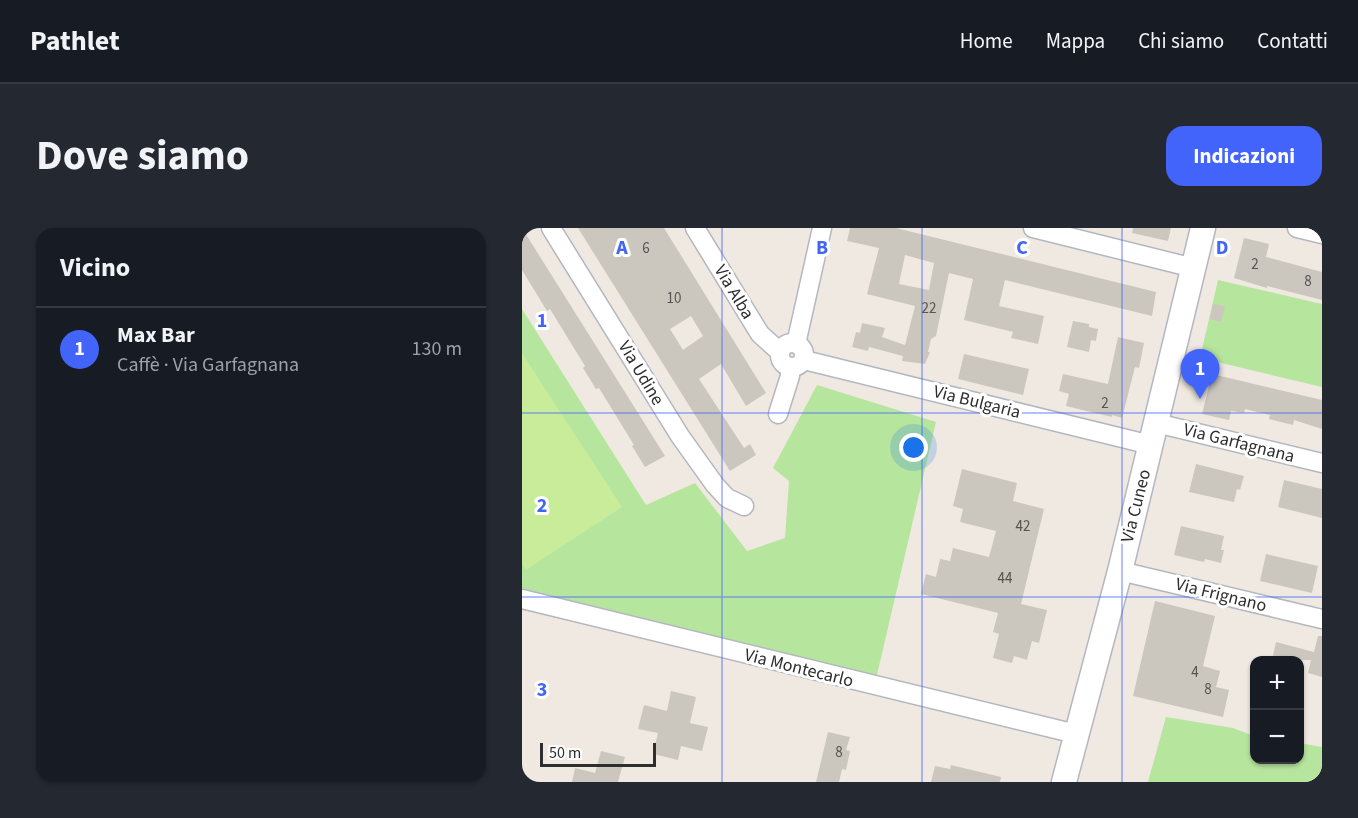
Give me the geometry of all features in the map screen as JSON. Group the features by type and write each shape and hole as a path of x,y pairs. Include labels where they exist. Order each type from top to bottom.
{"street":[{"name":"Via Udine","path":"551,228 680,436 715,485 727,498 744,506"},
{"name":"Via Alba","path":"695,228 760,334 793,356"},
{"path":"1034,228 1057,231 1194,268"},
{"name":"Via Cuneo","path":"1064,782 1120,571 1203,228"},
{"path":"1297,228 1322,234"},
{"path":"778,414 790,376 819,230"},
{"name":"Via Bulgaria","path":"793,356 1154,434"},
{"name":"Via Garfagnana","path":"1154,434 1322,463"},
{"name":"Via Frignano","path":"1120,571 1322,619"},
{"name":"Via Montecarlo","path":"522,599 1076,734"}],"green space":[{"path":"1218,280 1322,304 1322,387 1200,358"},
{"path":"522,309 646,505 695,483 747,551 785,538 789,481 773,468 817,385 936,422 873,692 522,610"},
{"path":"522,353 622,507 526,570 522,563"},
{"path":"1166,717 1233,728 1250,734 1250,764 1304,764 1304,744 1322,747 1322,779 1312,782 1148,782"}],"building":[{"path":"522,228 665,456 645,467 599,388 596,389 583,368 585,366 550,309 547,311 522,270"},
{"path":"578,228 664,228 766,393 746,406 721,364 699,379 744,448 750,444 756,455 730,471","holes":["691,316 703,336 683,350 670,329"]},
{"path":"850,228 896,228 1156,292 1152,316 1005,280 999,306 1044,316 1038,344 1011,338 1013,332 964,320 973,279 949,273 936,336 931,339 928,352 930,352 925,364 902,361 903,356 869,347 868,351 852,347 856,332 860,333 862,323 885,328 882,337 905,345 915,306 867,294 879,248 847,241","holes":["905,255 934,263 929,290 899,284"]},
{"path":"1133,228 1171,228 1168,241 1132,233"},
{"path":"1244,238 1269,244 1266,257 1322,272 1322,300 1234,278"},
{"path":"1213,304 1225,306 1221,322 1210,319"},
{"path":"1073,321 1089,324 1089,327 1098,329 1096,341 1091,340 1089,352 1067,347"},
{"path":"1118,337 1144,343 1139,368 1135,367 1122,418 1066,406 1069,394 1059,391 1063,374 1108,384"},
{"path":"964,354 1029,369 1023,395 958,379"},
{"path":"1212,374 1322,400 1322,429 1294,420 1293,425 1269,419 1270,415 1245,409 1244,413 1231,411 1229,420 1202,414"},
{"path":"1196,464 1244,476 1240,490 1237,489 1234,502 1189,492"},
{"path":"962,469 1017,483 1013,501 1044,509 1021,604 1047,610 1039,643 1032,641 1027,660 1014,656 1012,663 993,658 999,634 993,632 998,613 921,594 926,574 936,577 940,559 950,561 953,548 989,557 996,531 960,522 963,509 953,506"},
{"path":"1284,480 1322,489 1322,518 1278,507"},
{"path":"1181,526 1224,536 1221,563 1205,559 1204,562 1174,555"},
{"path":"1266,554 1318,566 1312,593 1260,581"},
{"path":"1155,601 1215,616 1203,666 1220,671 1216,687 1229,690 1223,717 1133,696"},
{"path":"1318,636 1322,636 1322,677 1308,673 1311,660 1304,660 1304,656 1273,656 1276,642 1314,652"},
{"path":"671,691 696,697 690,723 708,727 702,751 681,746 678,760 653,754 658,733 638,729 644,705 667,711"},
{"path":"828,732 850,737 846,750 850,751 846,770 842,769 839,782 816,782"},
{"path":"601,751 625,757 618,782 572,782 575,768 595,773"},
{"path":"951,765 1001,777 1000,782 931,782 935,766 950,769"}],"place":[{"name":"Max Bar","path":"1200,399"}]}
